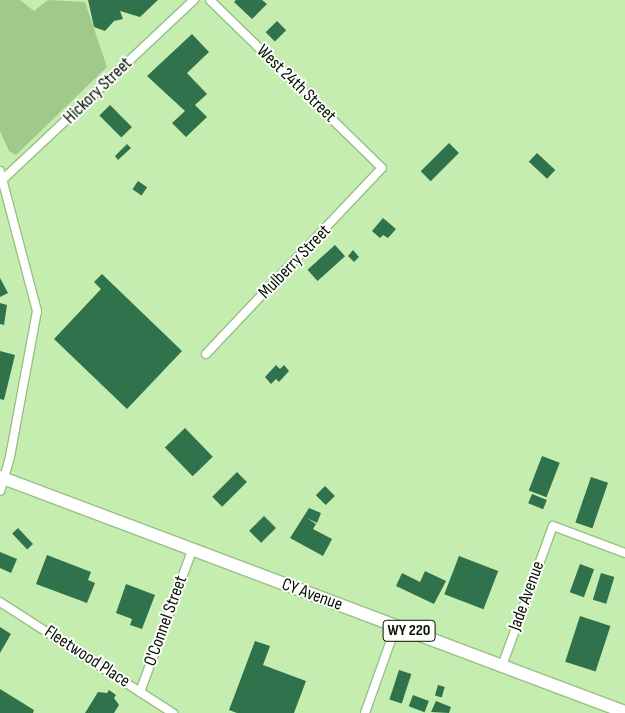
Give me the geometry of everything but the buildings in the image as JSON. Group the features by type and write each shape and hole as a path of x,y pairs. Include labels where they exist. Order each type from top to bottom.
{"main road":[{"name":"CY Avenue","path":"1,482 192,550 625,712"}],"street":[{"name":"Hickory Street","path":"1,182 194,0"},
{"name":"West 24th Street","path":"210,0 382,168"},
{"name":"Mulberry Street","path":"206,354 382,168"},
{"path":"0,171 1,182 37,311 1,482"},
{"name":"Jade Avenue","path":"502,666 553,526 625,553"},
{"name":"O'Connel Street","path":"140,692 192,550"},
{"name":"Fleetwood Place","path":"0,602 173,713"},
{"path":"374,713 365,711 396,626"}],"green space":[{"path":"0,0 20,0 34,11 48,0 85,2 107,67 16,155 9,151 0,131"}]}
